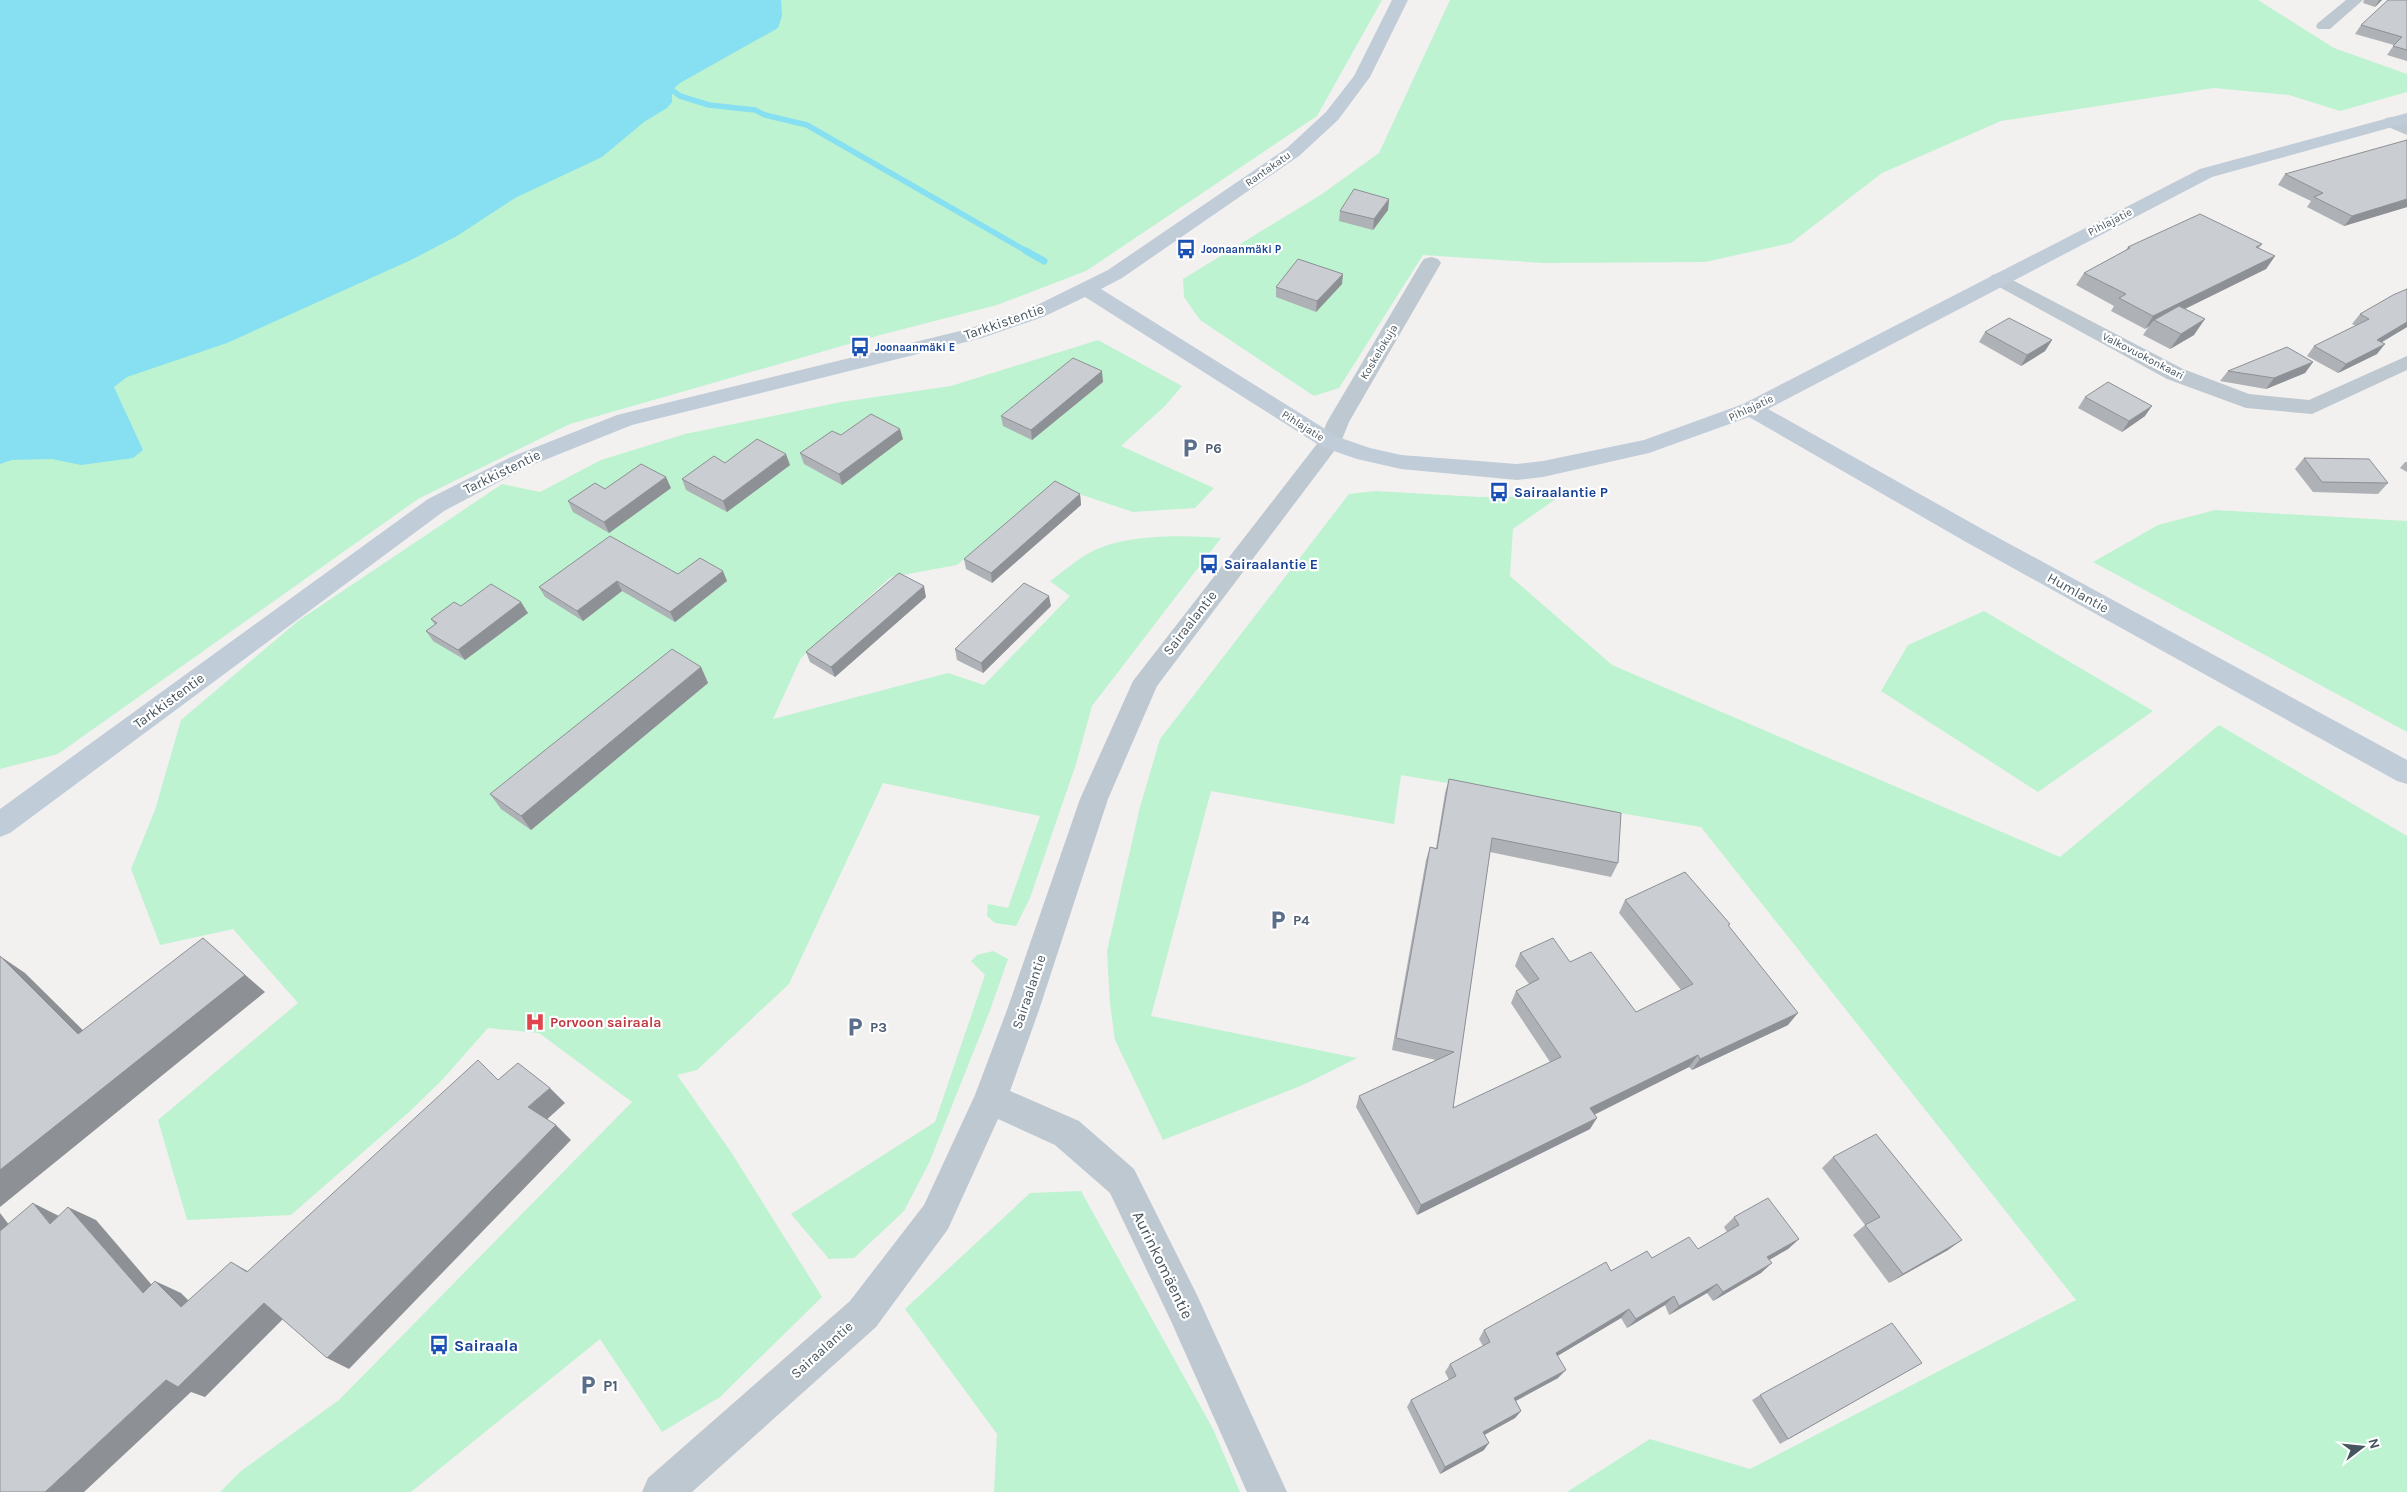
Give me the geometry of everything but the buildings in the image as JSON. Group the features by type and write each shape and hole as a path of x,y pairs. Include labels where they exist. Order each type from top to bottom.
{"street":[{"name":"Rantakatu","path":"1087,289 1115,274 1293,152 1332,116 1362,76 1400,0"},
{"path":"2324,26 2355,0"},
{"name":"Pihlajatie","path":"1087,289 1330,442 1365,454 1402,462 1517,472 1633,451 1752,409 2206,173 2402,123"},
{"name":"Koskelokuja","path":"1330,442 1338,422 1431,263"},
{"name":"Valkovuokonkaari","path":"1999,279 2175,374 2246,401 2312,406 2407,362"},
{"name":"Tarkkistentie","path":"0,825 436,505 519,462 625,420 975,334 1036,313 1087,289"},
{"name":"Humlantie","path":"1752,409 1813,446 2407,773"},
{"name":"Sairaalantie","path":"662,1492 862,1314 936,1217 990,1099 1023,1010 1094,799 1146,681 1330,442"},
{"name":"Aurinkomäentie","path":"990,1099 1066,1133 1122,1181 1184,1308 1267,1492"}],"green space":[{"path":"0,0 1382,0 1317,116 1086,271 997,305 880,335 570,424 418,499 58,754 0,769"},
{"path":"1450,0 2258,0 2334,48 2407,74 2407,92 2340,111 2289,95 2214,88 2001,121 1882,173 1791,243 1705,262 1544,263 1423,255 1339,388 1314,396 1200,320 1184,297 1183,279 1322,194 1379,153"},
{"path":"1098,340 1182,386 1165,406 1121,446 1214,488 1195,508 1133,512 1052,485 957,565 891,577 801,658 773,719 948,673 984,685 1070,596 1050,581 1085,555 1105,546 1137,539 1172,536 1221,538 1092,706 1076,764 1030,898 1016,926 995,923 987,916 988,904 1008,908 1040,816 883,783 789,984 697,1070 677,1075 731,1152 822,1297 720,1397 662,1432 600,1339 411,1492 220,1492 241,1471 339,1400 632,1102 539,1033 488,1028 443,1079 409,1112 291,1215 187,1220 158,1120 298,1003 233,929 160,945 131,869 155,810 181,720 298,621 502,484 540,492 601,460 685,434 841,402 951,386"},
{"path":"1375,491 1480,497 1560,496 1513,529 1510,576 1612,665 2060,857 2219,725 2407,836 2407,1492 1567,1492 1650,1439 1750,1469 2076,1300 1701,827 1401,775 1394,824 1211,791 1151,1016 1357,1058 1303,1085 1163,1140 1115,1040 1110,1004 1107,951 1140,807 1160,739 1349,494"},
{"path":"2215,510 2407,521 2407,732 2093,562 2158,525"},
{"path":"1984,611 2153,711 2038,792 1881,691 1908,645"},
{"path":"993,951 1008,959 989,1013 929,1163 904,1211 854,1258 829,1259 791,1214 935,1122 985,975 971,961 977,955"},
{"path":"1081,1191 1213,1429 1240,1492 994,1492 997,1434 905,1309 1030,1193"}],"water":[{"path":"0,0 781,0 782,16 778,28 680,83 672,90 672,102 667,108 644,122 602,157 515,198 457,236 411,260 227,343 127,377 114,387 143,450 133,458 81,465 52,459 12,460 0,464"}],"waterway":[{"path":"672,90 680,96 709,105 755,110 765,115 807,125 1028,252"},
{"path":"1026,251 1044,261"}],"place":[{"name":"Joonaanmäki P","path":"1186,249"},
{"name":"Joonaanmäki E","path":"860,347"},
{"name":"P6","path":"1190,448"},
{"name":"Sairaalantie P","path":"1499,492"},
{"name":"Sairaalantie E","path":"1209,564"},
{"name":"P4","path":"1278,920"},
{"name":"Porvoon sairaala","path":"535,1022"},
{"name":"P3","path":"855,1027"},
{"name":"Sairaala","path":"439,1345"},
{"name":"P1","path":"588,1385"}]}
